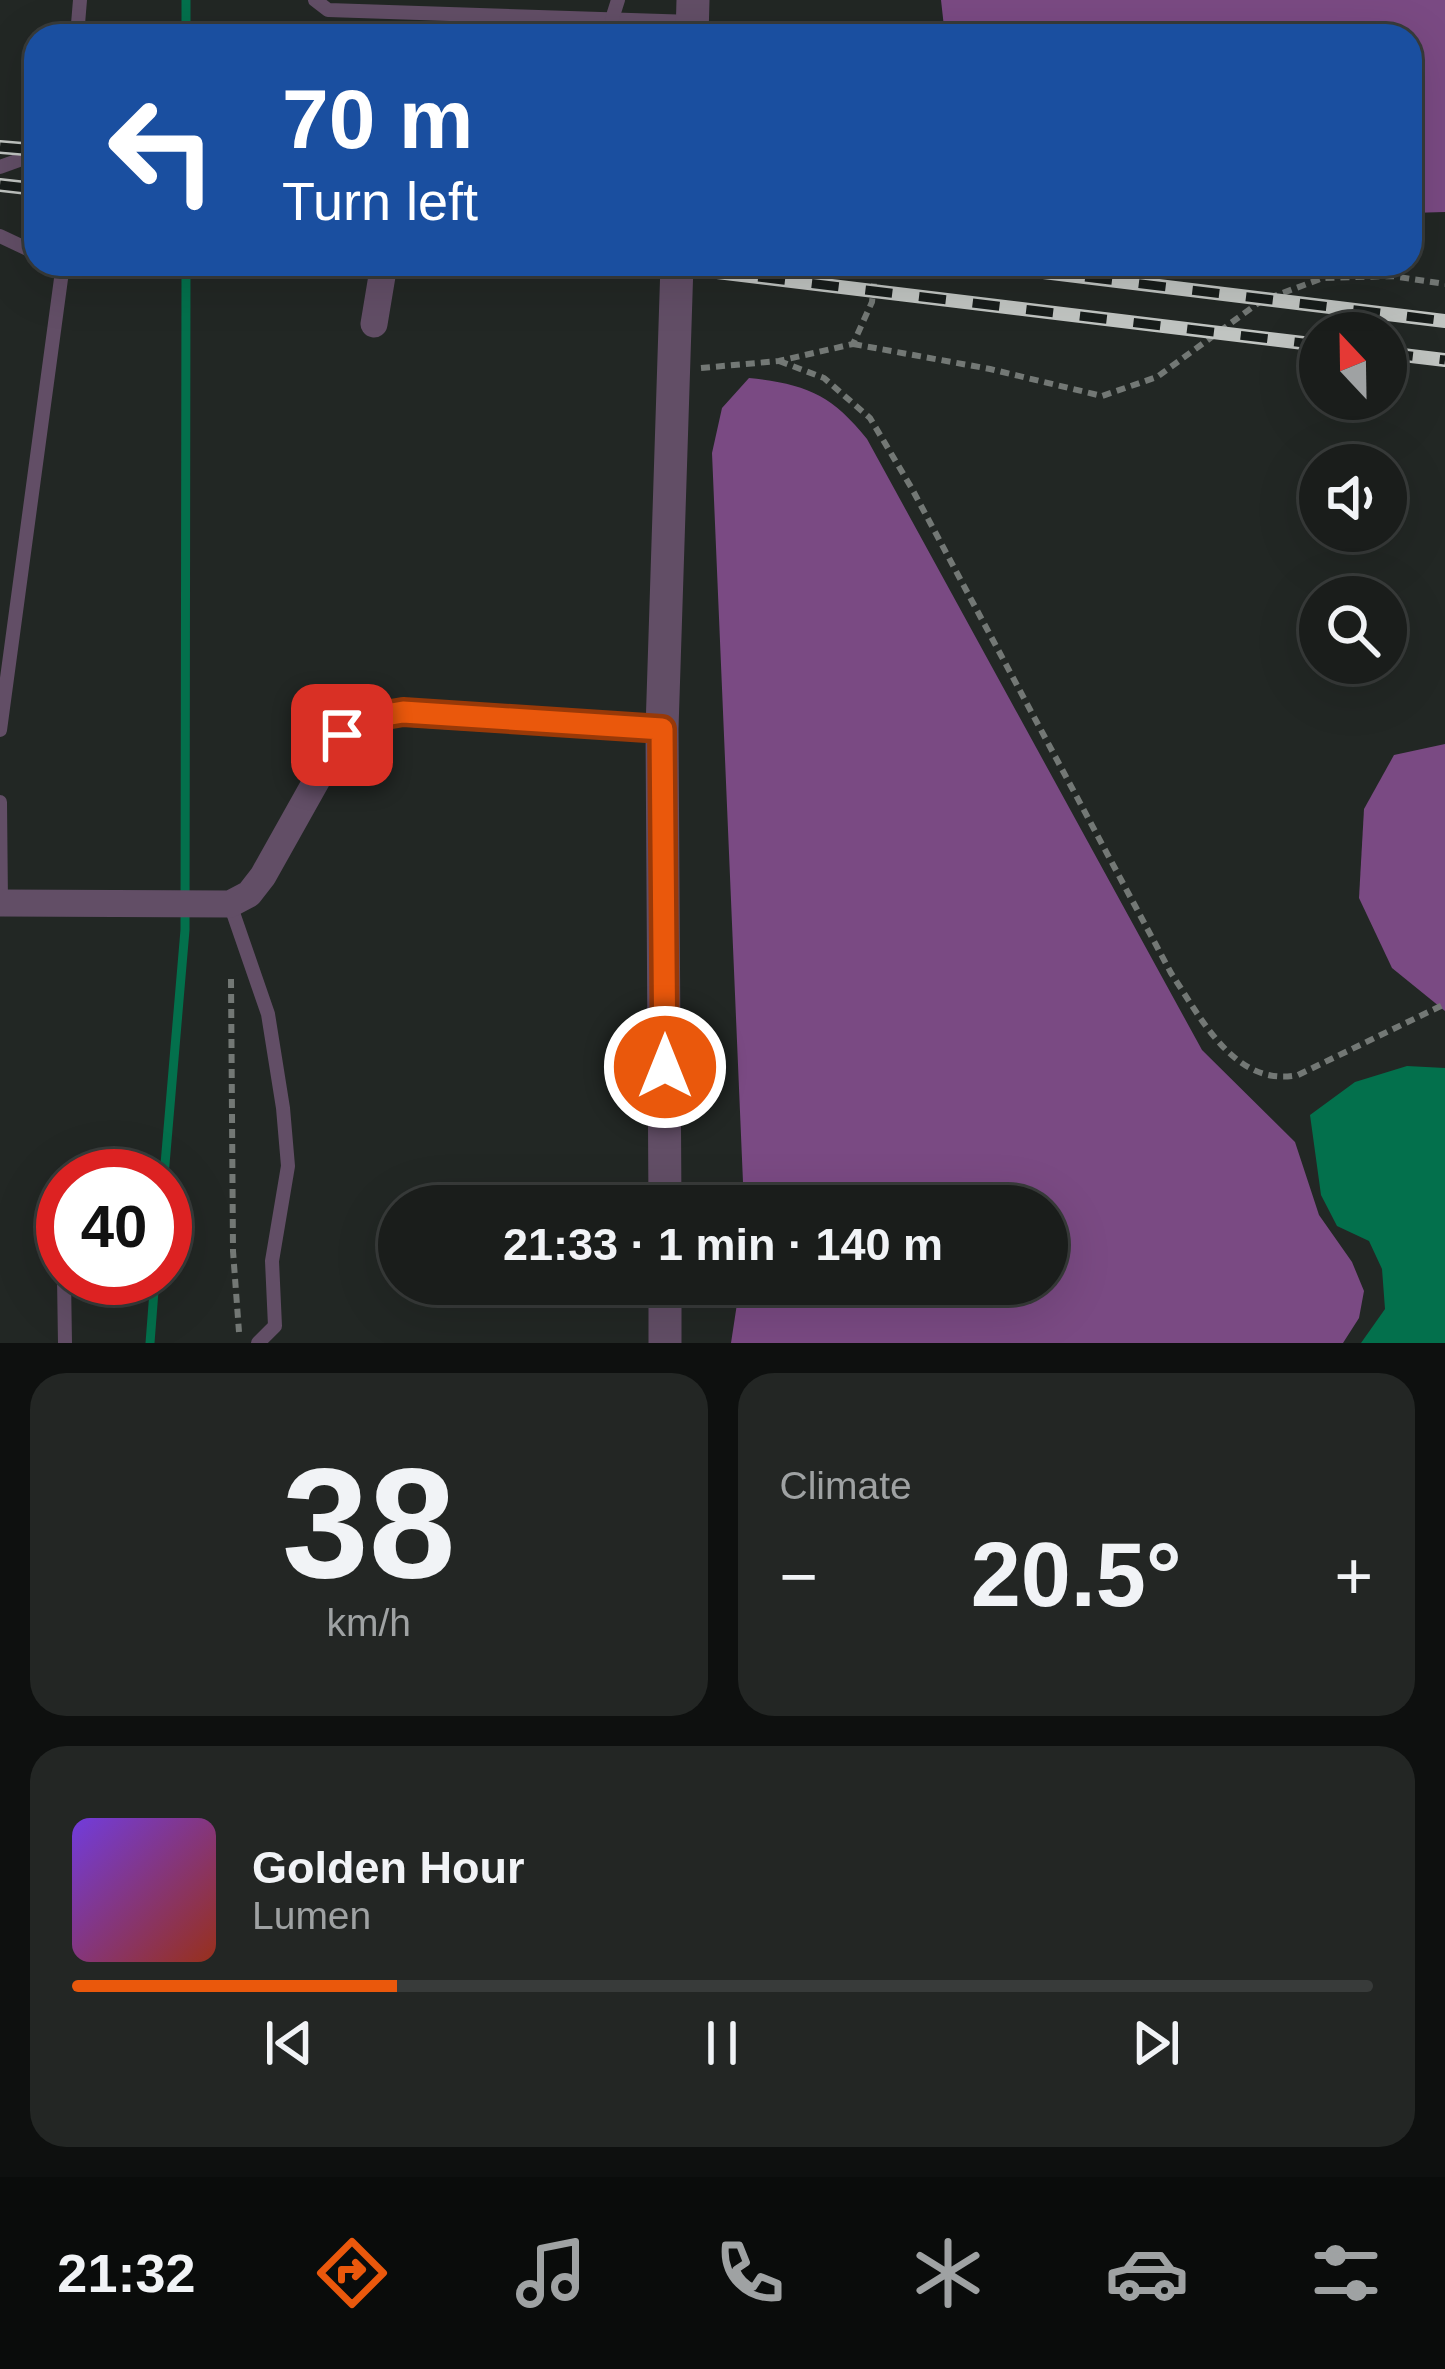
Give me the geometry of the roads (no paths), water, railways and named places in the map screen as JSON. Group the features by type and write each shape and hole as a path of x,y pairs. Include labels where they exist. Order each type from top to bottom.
{"street":[{"path":"374,324 382,276"},
{"path":"665,1185 662,729 677,276"},
{"path":"0,903 218,904 249,894 342,735 368,718 403,712 662,729"},
{"path":"665,1305 665,1343"}],"lane":[{"path":"315,0 328,10 693,19"},
{"path":"611,20 618,0"},
{"path":"0,730 60,276"},
{"path":"0,802 0,903"},
{"path":"218,904 268,1014 288,1166 272,1261 275,1327 258,1343"},
{"path":"64,1305 65,1343"}],"waterway":[{"path":"186,0 186,24"},
{"path":"166,1149 185,930 186,276"},
{"path":"150,1343 153,1305"}],"railway":[{"path":"0,147 24,149"},
{"path":"0,185 24,188"},
{"path":"750,276 1299,342"},
{"path":"1076,276 1445,321"},
{"path":"1407,355 1445,360"}]}
